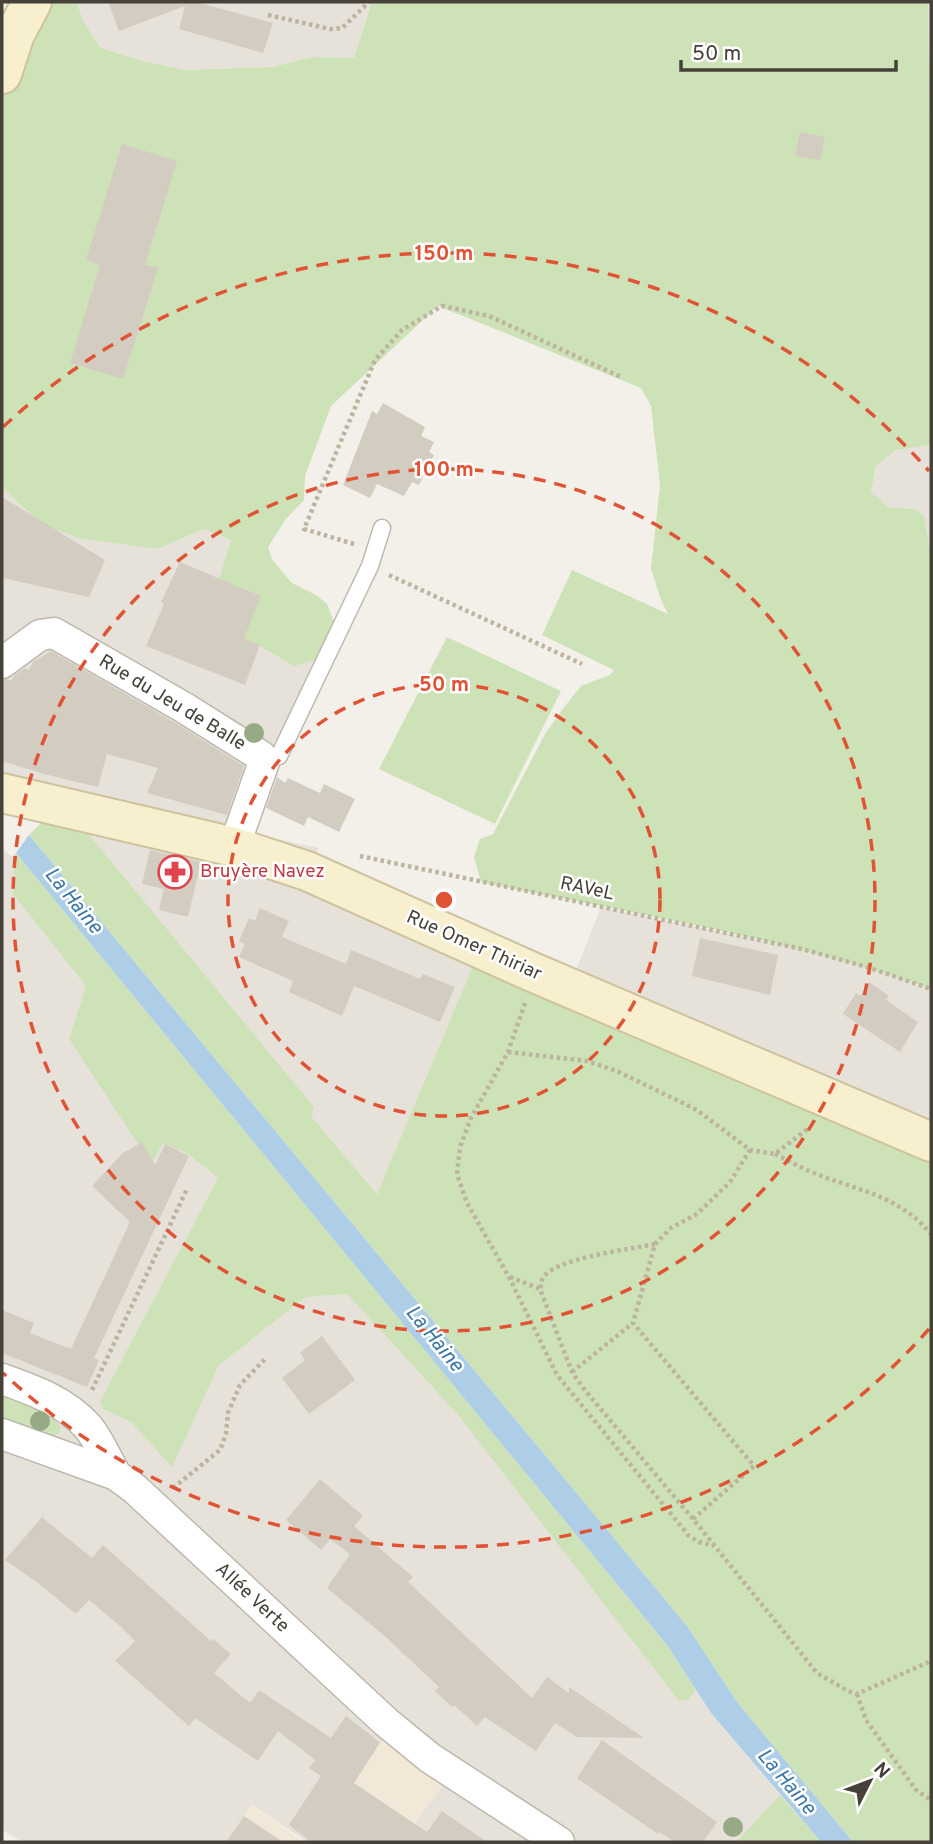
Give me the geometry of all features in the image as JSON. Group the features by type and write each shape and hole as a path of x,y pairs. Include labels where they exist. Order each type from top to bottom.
{"street":[{"path":"2,74 15,34 32,2"},
{"name":"Rue du Jeu de Balle","path":"2,663 40,635 54,633 183,707 261,756 264,762 234,846"},
{"name":"Rue Omer Thiriar","path":"2,793 234,846 307,871 530,971 931,1142"},
{"name":"Allée Verte","path":"2,1379 40,1392 64,1406 88,1427 116,1475 386,1722 430,1758 559,1842"},
{"name":"Allée Verte","path":"2,1434 116,1475"}],"lane":[{"path":"264,762 279,756 372,558 382,528"}],"path":[{"path":"268,15 330,29 342,28 369,2"},
{"path":"582,664 372,558 304,529 374,360 402,330 442,306 489,316 621,377"},
{"name":"RAVeL","path":"360,856 802,949 931,989"},
{"path":"530,971 522,1014 508,1052 471,1118 460,1147 457,1174 467,1203 509,1277 557,1375 573,1398 689,1536 715,1546"},
{"path":"508,1052 587,1061 619,1072 697,1110 750,1150 775,1154 807,1171 890,1200 907,1210 931,1234"},
{"path":"775,1154 803,1133 833,1100"},
{"path":"572,1372 633,1324 655,1244 671,1228 697,1214 730,1182 750,1150"},
{"path":"78,1419 187,1189"},
{"path":"655,1244 573,1260 553,1268 543,1277 540,1289 572,1372 817,1673 857,1694 931,1661"},
{"path":"509,1277 540,1289"},
{"path":"633,1324 754,1466 693,1519"},
{"path":"152,1506 220,1450 226,1434 228,1413 240,1385 267,1357"},
{"path":"857,1694 866,1720 916,1790 931,1800"}],"shaded area":[{"path":"77,2 372,2 354,58 313,57 272,67 185,70 101,48 83,21"},
{"path":"928,2 931,2 931,190"},
{"path":"931,445 931,556 924,516 914,509 888,507 871,492 876,466 896,450"},
{"path":"2,487 41,524 158,549 203,529 231,540 216,589 294,666 326,657 235,846 264,836 319,848 307,871 480,949 377,1194 311,1116 66,807 2,793 2,678 14,663 2,656"},
{"path":"2,850 14,857 13,894 87,986 153,1164 163,1143 188,1154 218,1178 100,1401 103,1409 131,1422 172,1466 219,1365 306,1297 347,1294 459,1416 688,1700 696,1690 711,1713 780,1795 736,1842 575,1842 460,1777 548,1842 402,1842 413,1827 392,1727 307,1842 252,1805 226,1842 23,1842 2,1830"},
{"path":"601,907 802,949 931,989 931,1142 569,988"},
{"path":"392,1726 452,1772 402,1842 307,1842"},
{"path":"251,1805 304,1842 226,1842"}],"green space":[{"path":"32,2 77,2 83,21 101,48 185,70 272,67 313,57 354,58 372,2 928,2 931,445 896,450 876,466 871,492 888,507 914,509 924,516 931,556 931,989 821,955 765,941 481,882 474,857 480,839 493,834 545,734 581,686 610,675 614,670 542,635 572,570 668,614 651,569 660,485 651,406 641,388 438,306 331,406 305,476 304,500 286,519 268,547 272,559 292,583 327,604 338,632 326,657 294,666 212,618 216,589 231,540 203,529 158,549 78,538 41,524 2,487 2,74"},
{"path":"447,637 561,691 495,824 379,769"},
{"path":"58,806 66,807 314,1107 311,1116 377,1194 480,949 931,1142 931,1842 853,1842 737,1702 687,1626 29,835"},
{"path":"16,853 667,1645 696,1690 688,1700 679,1701 459,1416 347,1294 306,1297 219,1365 172,1467 131,1422 103,1409 100,1401 218,1178 188,1154 163,1143 152,1165 69,1039 86,986 13,894"},
{"path":"2,1392 46,1410 60,1426 60,1433 52,1436 2,1420"},
{"path":"780,1795 821,1842 736,1842"}],"water":[{"name":"La Haine","path":"29,835 687,1626 737,1702 853,1842 821,1842 711,1713 667,1645 16,853"}],"building":[{"path":"108,2 196,2 273,23 263,53 179,29 185,6 119,31"},
{"path":"800,132 825,137 820,160 795,156"},
{"path":"122,144 177,161 145,265 158,268 123,379 70,363 100,265 86,260"},
{"path":"383,403 425,427 421,436 434,442 429,452 434,455 419,485 412,482 404,496 377,484 370,498 343,485 372,411 377,414"},
{"path":"2,497 105,560 89,597 2,578"},
{"path":"180,562 261,596 244,638 260,645 245,685 146,646 164,604 161,602"},
{"path":"51,651 244,766 227,815 147,793 158,768 107,754 98,787 2,761 2,680 11,681 15,675 25,668 29,670 33,662"},
{"path":"277,777 285,783 288,778 320,793 324,784 355,799 339,832 308,817 304,826 266,808"},
{"path":"150,850 201,862 188,917 159,910 164,889 142,884"},
{"path":"260,908 289,921 282,937 346,964 351,950 420,979 423,974 455,987 440,1022 354,986 342,1016 289,992 293,981 239,957 245,944 239,941 249,918 255,921"},
{"path":"700,938 778,955 770,995 692,976"},
{"path":"869,982 889,996 886,1000 918,1022 900,1052 843,1014 856,993 860,996"},
{"path":"142,1142 155,1165 165,1144 189,1156 94,1358 99,1360 87,1387 2,1353 2,1310 34,1323 30,1333 71,1349 130,1222 92,1186 123,1153"},
{"path":"322,1336 355,1380 309,1414 282,1378 305,1360 300,1353"},
{"path":"320,1479 363,1516 354,1526 413,1577 408,1582 532,1698 547,1677 569,1693 569,1687 644,1738 577,1737 555,1723 536,1751 485,1717 477,1726 454,1705 452,1707 435,1691 439,1687 388,1639 327,1588 350,1554 330,1539 321,1550 286,1520"},
{"path":"42,1517 92,1558 103,1545 211,1641 213,1639 231,1654 214,1673 250,1703 259,1690 331,1738 346,1716 372,1736 380,1743 354,1783 427,1832 442,1811 487,1842 311,1842 289,1825 321,1776 309,1768 315,1760 278,1731 258,1761 195,1718 189,1726 115,1661 135,1641 120,1626 89,1600 76,1614 5,1560"},
{"path":"602,1740 717,1822 703,1842 675,1842 659,1832 658,1834 577,1778"},
{"path":"244,1816 283,1842 226,1842"}],"place":[{"name":"Bruyère Navez","path":"175,872"}]}
